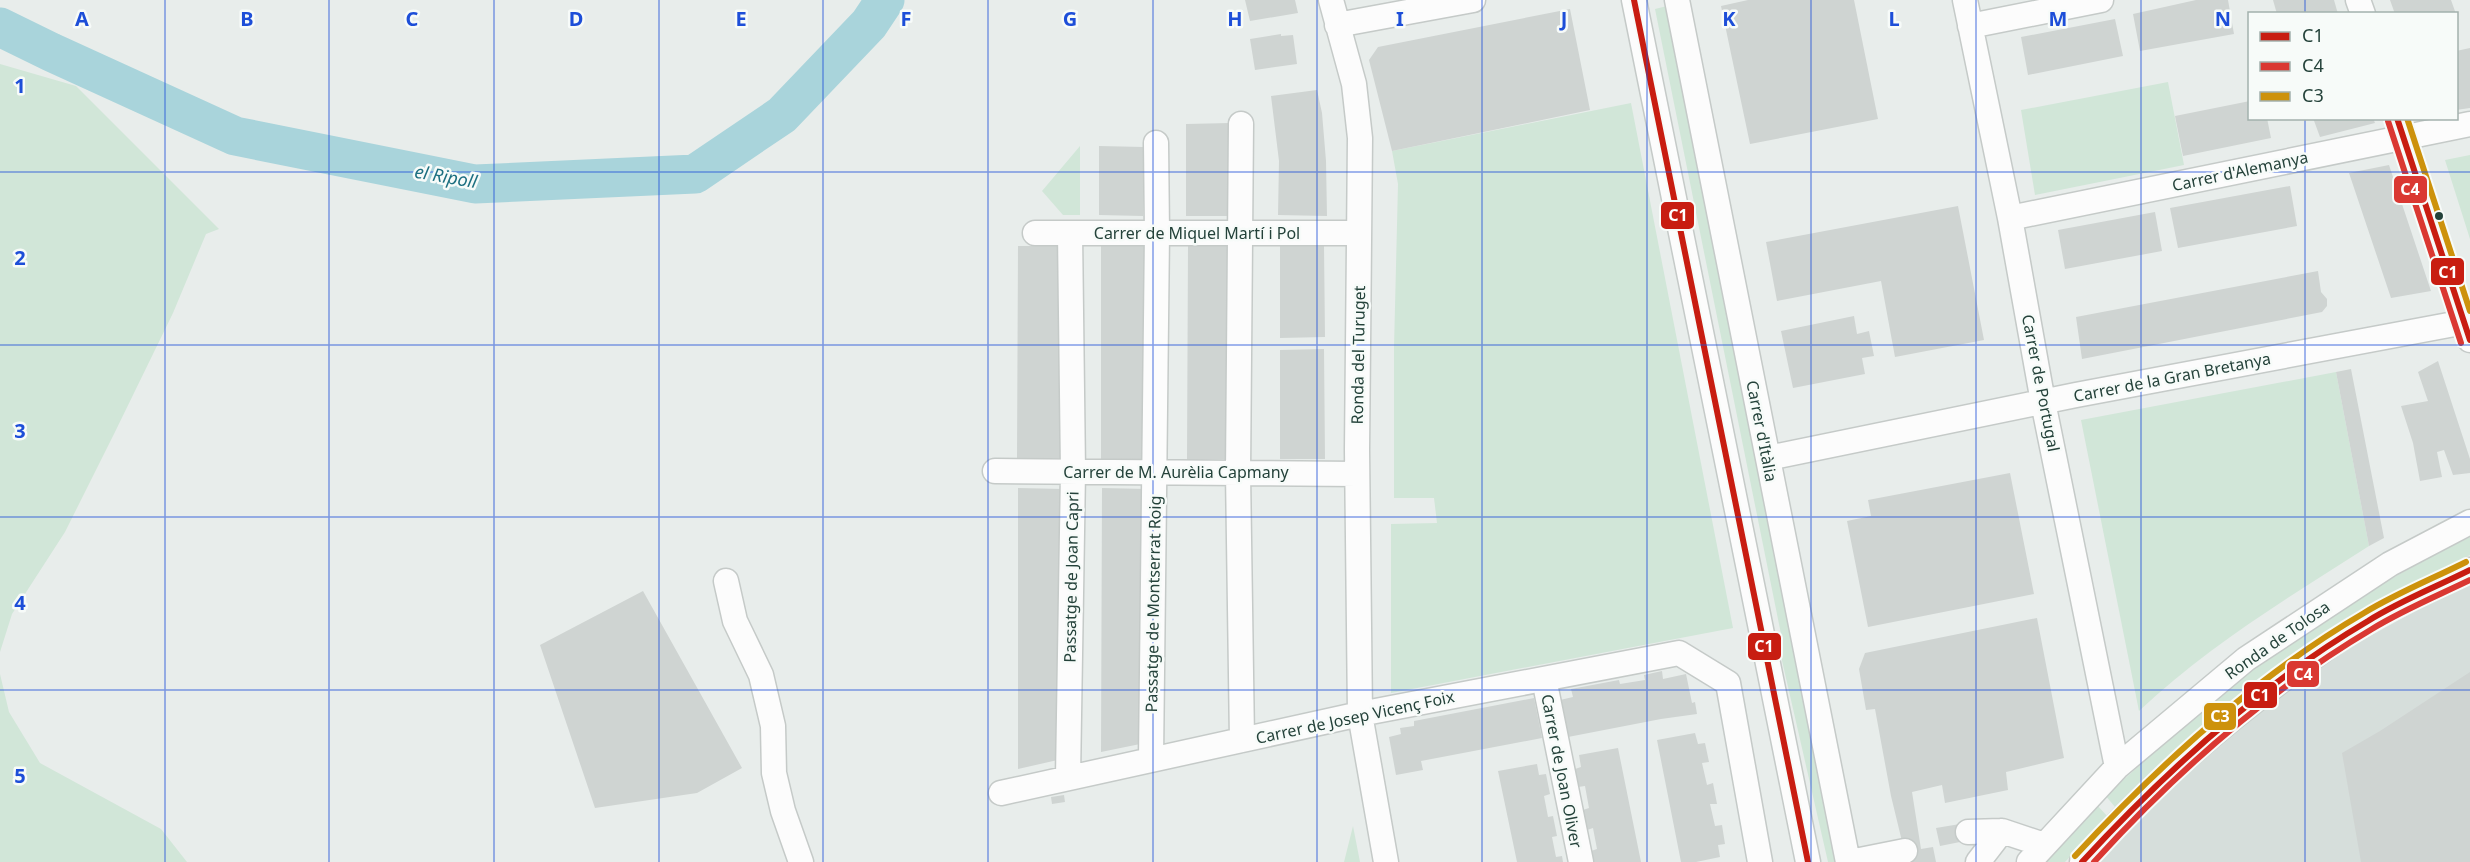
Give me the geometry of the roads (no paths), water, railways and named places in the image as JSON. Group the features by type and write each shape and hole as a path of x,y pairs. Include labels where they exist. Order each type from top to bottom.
{"street":[{"name":"Ronda del Turuget","path":"1330,0 1354,84 1360,138 1357,474 1359,714 1386,862"},
{"path":"1337,25 1473,0"},
{"path":"1634,0 1808,862"},
{"name":"Carrer d'Itàlia","path":"1677,0 1849,862"},
{"name":"Carrer de Portugal","path":"1965,0 2117,767"},
{"path":"1970,26 2101,0"},
{"path":"1241,124 1242,233 1238,473 1242,740"},
{"name":"Carrer d'Alemanya","path":"2010,218 2400,128 2470,124"},
{"path":"2400,128 2468,328"},
{"name":"Passatge de Montserrat Roig","path":"1151,759 1156,143"},
{"name":"Carrer de Miquel Martí i Pol","path":"1035,233 1359,233"},
{"name":"Passatge de Joan Capri","path":"1068,777 1073,471 1070,233"},
{"name":"Carrer de la Gran Bretanya","path":"1768,458 2043,402 2468,328"},
{"name":"Carrer de M. Aurèlia Capmany","path":"995,471 1357,474"},
{"name":"Ronda de Tolosa","path":"2036,854 2117,767 2246,659 2390,564 2470,522"},
{"path":"2082,862 2120,819 2238,713 2358,627 2470,570"},
{"path":"726,580 735,621 761,675 773,726 774,773 783,811 801,862"},
{"name":"Carrer de Josep Vicenç Foix","path":"1001,793 1359,714 1679,653 1728,683 1754,861"},
{"name":"Carrer de Joan Oliver","path":"1544,679 1581,862"},
{"path":"1968,832 2002,831 2036,854"},
{"path":"1978,862 2002,831"},
{"path":"1849,862 1879,859 1905,851"}],"waterway":[{"name":"el Ripoll","path":"0,27 235,136 475,184 695,174 782,115 869,24 885,0"}]}
